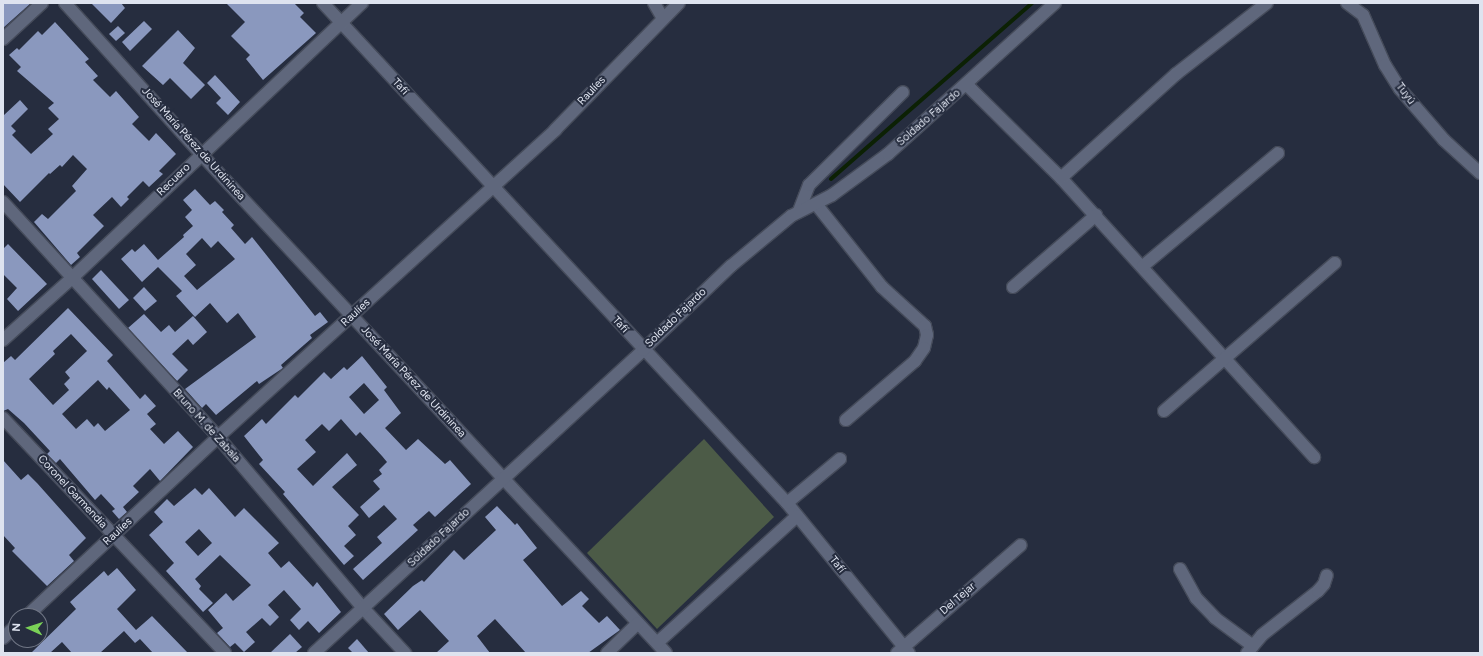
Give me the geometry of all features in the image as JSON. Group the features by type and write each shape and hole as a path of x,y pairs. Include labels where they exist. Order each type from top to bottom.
{"street":[{"path":"3,39 42,3"},
{"name":"José María Pérez de Urdininea","path":"65,3 202,154 666,653"},
{"name":"Tafí","path":"323,3 643,350 787,503 903,651"},
{"name":"Recuero","path":"3,340 72,278 362,3"},
{"path":"654,3 662,17"},
{"name":"Raulíes","path":"36,608 218,437 555,130 662,17 678,3"},
{"name":"Soldado Fajardo","path":"314,653 643,350 731,266 799,211 816,204 888,154 967,85 1055,3"},
{"path":"1061,178 1176,74 1267,3"},
{"name":"Tuyú","path":"1347,3 1363,15 1385,65 1400,89 1444,140 1480,172"},
{"path":"967,85 1061,178 1143,266 1314,457"},
{"path":"799,211 809,185 903,92"},
{"path":"1143,266 1278,153"},
{"name":"Bruno M. de Zabala","path":"3,202 218,437 363,608 405,653"},
{"path":"816,204 882,287 922,322 927,335 924,348 915,361 846,420"},
{"path":"1013,287 1096,216"},
{"path":"1164,411 1334,263"},
{"name":"Coronel Garmendia","path":"3,418 225,653"},
{"path":"787,503 840,459"},
{"path":"657,643 797,516"},
{"name":"Del Tejar","path":"903,651 1020,545"},
{"path":"1180,569 1196,598 1215,618 1250,650 1262,635 1318,591 1324,584 1327,575"},
{"path":"607,653 638,623"}],"green space":[{"path":"704,439 774,517 657,629 587,553"}],"building":[{"path":"3,3 31,3 3,28"},
{"path":"91,3 121,3 125,8 111,23"},
{"path":"226,3 294,3 304,13 300,17 316,33 263,80 246,59 250,55 231,36 245,22"},
{"path":"144,21 152,29 130,51 122,42"},
{"path":"55,22 89,59 85,62 98,76 93,80 110,97 116,91 139,117 132,124 149,141 156,133 176,154 159,171 163,174 149,187 143,181 127,197 129,199 121,207 112,197 93,215 104,226 77,253 80,257 71,265 34,222 42,214 48,219 76,191 72,186 87,169 73,155 62,167 60,165 50,174 49,173 20,202 3,184 3,116 20,100 28,109 11,126 16,131 12,135 31,154 53,134 48,129 59,119 48,108 54,103 17,71 21,67 9,55 17,48 19,50 38,31 42,35"},
{"path":"118,26 125,33 116,41 109,34"},
{"path":"178,30 195,48 183,63 205,85 191,99 170,78 163,85 142,66"},
{"path":"215,75 240,102 228,115 216,103 221,98 207,83"},
{"path":"195,189 210,205 215,201 224,210 222,212 234,225 231,228 245,244 252,237 315,316 320,312 328,322 310,335 312,338 281,365 283,368 259,384 257,381 216,415 206,404 202,408 185,389 256,337 238,313 227,323 210,303 195,317 176,296 182,291 158,267 142,282 121,259 132,249 135,252 144,244 158,260 184,237 183,235 193,226 185,217 192,210 183,200","holes":["202,238 211,248 218,241 235,259 197,290 184,276 196,265 186,254"]},
{"path":"8,244 47,284 18,311 7,299 17,288 3,274 3,249"},
{"path":"101,270 129,300 119,309 92,279"},
{"path":"144,287 157,301 145,311 133,298"},
{"path":"68,308 113,355 107,361 140,399 145,394 156,406 147,414 156,424 150,429 164,444 178,431 193,447 160,481 150,469 133,486 139,492 123,507 127,512 119,519 112,511 115,509 101,494 95,500 60,459 56,463 47,454 50,451 24,423 8,409 3,411 3,363 11,356 15,360","holes":["71,334 87,351 65,372 70,378 64,384 69,390 53,405 29,379 55,354 53,351","98,380 107,390 109,387 130,410 105,431 98,423 94,427 87,419 76,429 62,414"]},
{"path":"144,314 161,332 169,325 175,332 193,316 207,332 193,345 188,339 172,354 188,370 177,381 128,328"},
{"path":"362,356 387,387 384,390 401,413 385,428 406,450 418,439 445,464 450,460 471,484 435,517 429,511 413,525 418,530 363,580 353,569 382,543 377,537 397,519 384,505 369,518 360,507 380,489 373,481 382,474 379,470 387,462 360,432 356,436 341,419 329,431 322,424 305,440 316,452 297,469 313,486 347,453 357,465 332,487 359,515 348,526 356,535 344,546 354,556 344,565 283,494 285,492 259,464 263,460 244,436 262,419 266,424 295,395 298,398 324,372 331,379 344,367 347,370","holes":["364,383 379,400 364,414 349,397"]},
{"path":"3,460 21,480 28,474 86,538 69,555 74,561 47,586 12,551 15,548 3,535"},
{"path":"195,488 202,495 209,488 235,517 244,508 279,543 268,553 281,568 289,561 313,587 317,582 341,612 319,633 308,621 299,630 290,620 301,609 284,590 268,605 279,617 270,626 262,618 246,632 255,642 244,652 235,643 230,647 217,633 223,628 208,610 226,593 233,601 251,585 220,555 195,579 201,586 199,589 213,603 203,612 166,571 174,563 149,535 163,522 154,512 167,499 174,506","holes":["199,529 212,543 198,556 185,542"]},
{"path":"497,506 515,525 517,523 537,548 523,560 562,606 581,591 589,599 582,606 599,623 607,616 620,630 588,653 526,653 495,619 477,636 490,653 436,653 449,641 420,610 398,630 384,614 413,586 422,580 424,582 454,550 464,560 496,530 485,517"},
{"path":"117,568 136,590 117,609 136,630 152,616 188,653 153,653 140,639 135,643 124,631 100,653 72,653 62,642 50,653 31,653 36,648 48,648 48,636 76,609 70,602 104,571 108,576"},
{"path":"290,634 302,647 295,653 270,653"},
{"path":"357,639 369,653 353,653 348,648"}],"waterway":[{"path":"831,179 1032,3"}]}
